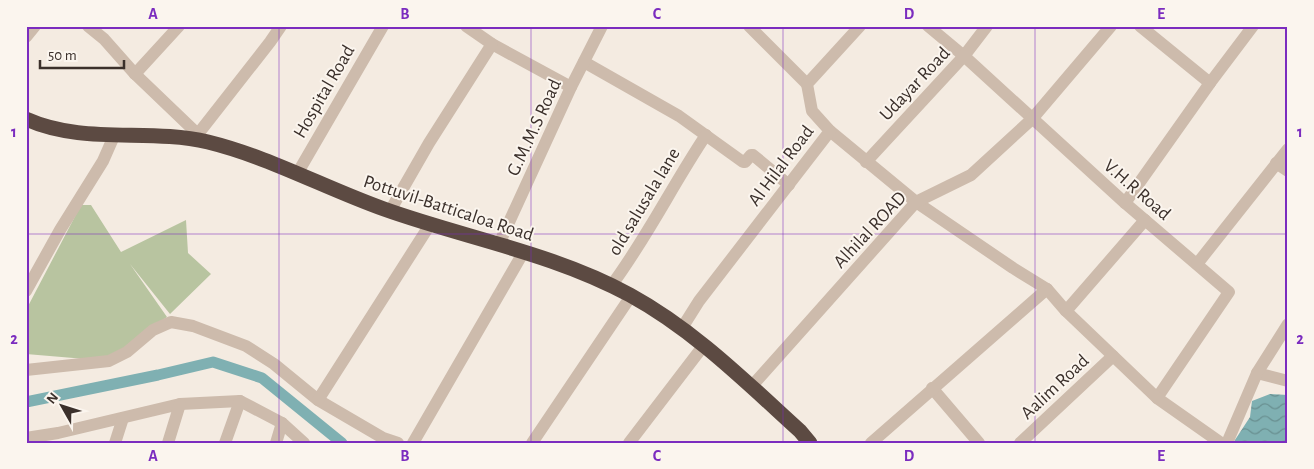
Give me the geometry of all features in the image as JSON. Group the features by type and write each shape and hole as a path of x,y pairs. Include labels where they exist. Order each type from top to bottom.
{"highway":[{"name":"Pottuvil-Batticaloa Road","path":"26,119 69,131 114,136 202,138 297,174 352,198 499,244 580,272 631,296 682,328 704,345 800,431 810,443"}],"street":[{"path":"26,37 35,26"},
{"path":"88,26 104,39 135,74 202,138 281,26"},
{"path":"135,74 180,26"},
{"name":"Hospital Road","path":"297,174 383,26"},
{"path":"466,26 487,35 571,87"},
{"name":"G.M.M.S Road","path":"499,244 571,87 602,26"},
{"path":"750,26 807,84 860,26"},
{"name":"V.H.R Road","path":"928,26 964,56 1125,203 1229,292 1157,398"},
{"name":"Udayar Road","path":"866,162 964,56 987,26"},
{"name":"Alhilal ROAD","path":"751,387 916,202 971,175 1032,120 1111,26"},
{"path":"1140,26 1210,83"},
{"path":"1125,203 1253,26"},
{"path":"390,211 429,144 487,35"},
{"path":"584,62 679,116 743,162 753,155 789,185"},
{"name":"Al Hilal Road","path":"682,328 699,301 830,131 812,111 807,84"},
{"path":"830,131 916,202 1047,289 1066,311 1157,398 1221,443"},
{"name":"old salusala lane","path":"611,286 648,233 668,195 706,135"},
{"path":"26,290 60,230 103,162 114,136"},
{"path":"1196,264 1288,149"},
{"path":"1276,163 1288,172"},
{"path":"1066,311 1146,220"},
{"path":"318,400 431,223"},
{"path":"413,443 524,253"},
{"path":"871,443 1047,289"},
{"path":"532,443 631,296"},
{"path":"26,370 109,361 127,352 153,330 171,322 193,326 246,346 274,364 318,400 383,438 398,443"},
{"path":"1227,443 1257,372 1288,324"},
{"path":"629,443 704,345"},
{"name":"Aalim Road","path":"1020,443 1113,356"},
{"path":"1257,372 1288,381"},
{"path":"932,388 979,443"},
{"path":"225,443 240,401"},
{"path":"26,438 57,438 123,418 180,404 240,401 282,423 304,443"},
{"path":"168,443 180,404"},
{"path":"115,443 123,418"},
{"path":"276,443 282,423"}],"green space":[{"path":"81,205 91,205 121,252 186,220 188,253 211,274 170,314 130,264 167,317 109,361 26,354 26,310"}],"water":[{"path":"1270,394 1288,395 1288,443 1233,443 1250,417 1252,401"}],"waterway":[{"path":"26,402 213,362 262,378 342,443"}]}
